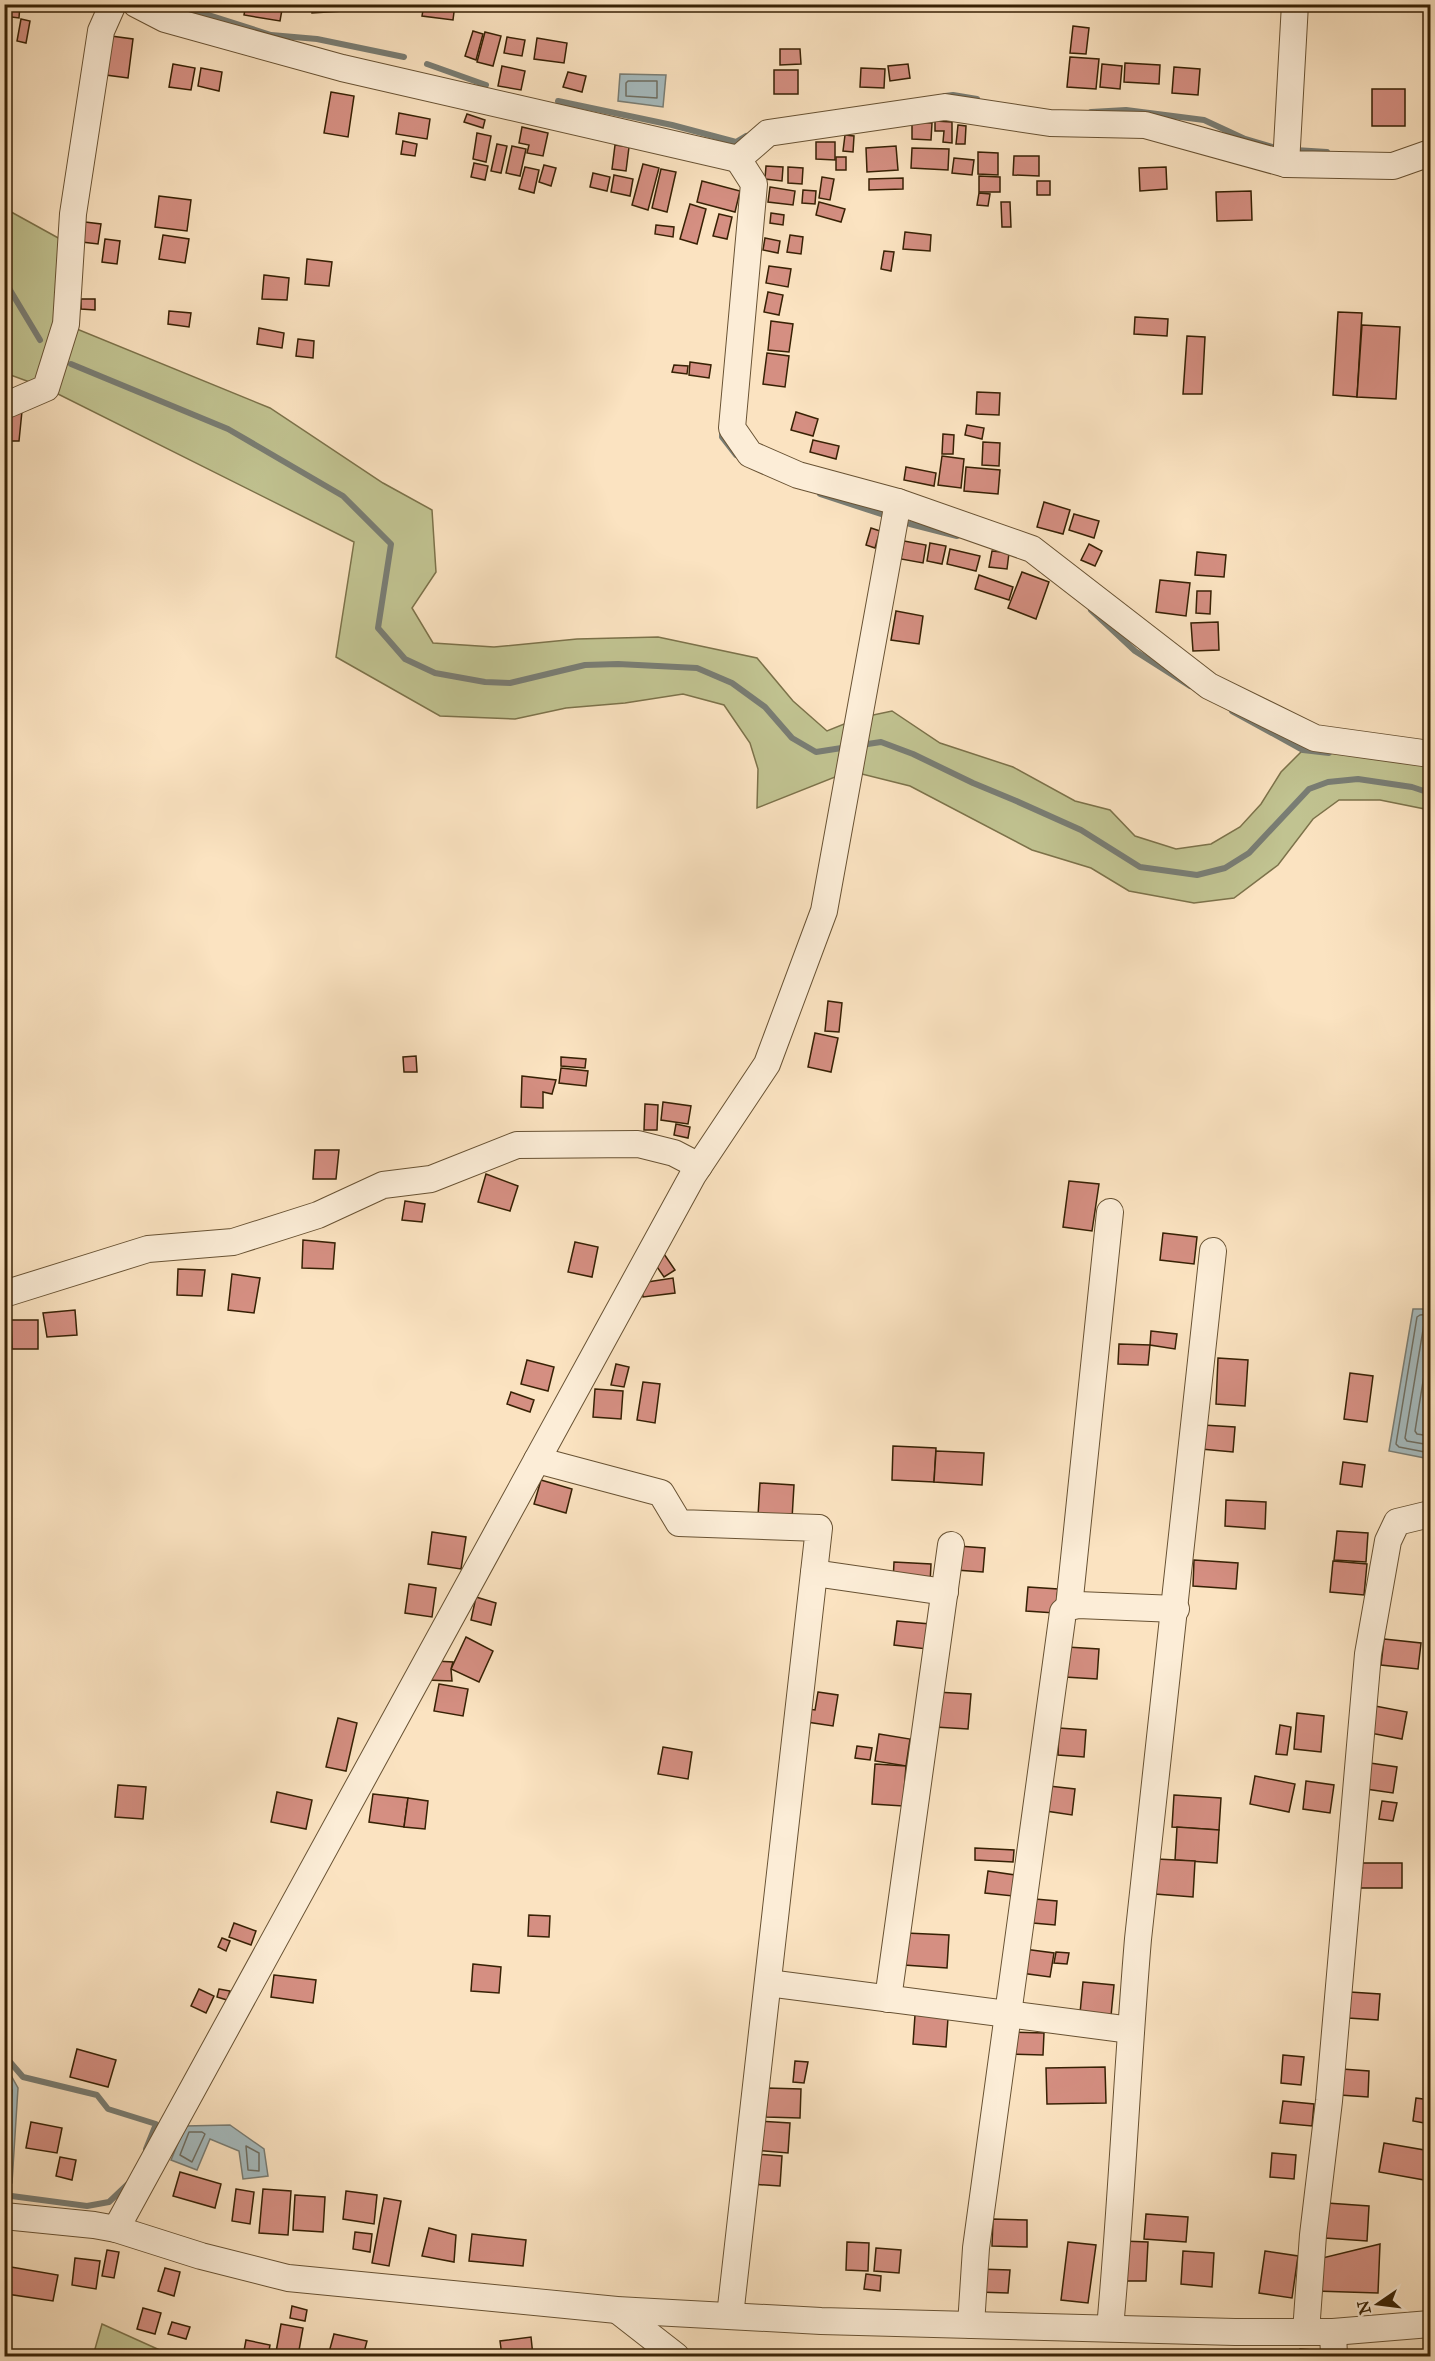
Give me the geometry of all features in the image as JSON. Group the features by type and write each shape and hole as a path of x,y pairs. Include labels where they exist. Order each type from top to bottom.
{"street":[{"path":"9,404 46,388 66,324 73,214 101,31 114,4"},
{"path":"136,4 165,19 342,68 738,159 754,184 732,428 750,454 798,475 898,502 1032,549 1209,686 1315,738 1431,754"},
{"path":"1286,164 1295,4"},
{"path":"738,159 768,133 945,107 1050,123 1145,125 1286,164 1393,166 1431,153"},
{"path":"116,2229 699,1166 767,1064 824,911 898,502"},
{"path":"4,1294 148,1250 233,1242 318,1215 383,1185 431,1179 517,1145 615,1142 638,1144 674,1153 699,1166"},
{"path":"1069,1607 1110,1212"},
{"path":"1110,2328 1119,2232 1138,1939 1176,1609 1213,1251"},
{"path":"537,1460 661,1493 679,1522 819,1528 730,2316"},
{"path":"1306,2332 1312,2235 1329,2101 1368,1654 1388,1541 1396,1522 1431,1514"},
{"path":"888,1999 951,1545"},
{"path":"814,1573 945,1592"},
{"path":"971,2325 976,2248 1063,1612 1069,1607 1078,1605 1176,1609"},
{"path":"768,1983 1131,2030"},
{"path":"4,2216 116,2229 201,2256 288,2278 618,2310 971,2325 1306,2332 1334,2344 1431,2324"},
{"path":"618,2310 669,2353"}],"green space":[{"path":"4,208 71,245 67,325 270,408 383,483 432,510 436,572 412,608 433,643 494,647 577,639 658,637 757,658 793,701 827,731 859,718 892,711 940,743 1013,767 1075,801 1110,810 1135,836 1176,849 1211,844 1240,827 1261,804 1281,772 1315,738 1430,754 1430,810 1380,800 1339,800 1313,819 1278,865 1234,898 1194,903 1129,891 1091,868 1032,850 910,786 850,771 757,808 758,769 750,743 724,705 683,694 625,703 566,708 515,719 440,716 336,657 354,542 46,388 5,373"},
{"path":"102,2324 173,2356 93,2356"}],"water":[{"path":"620,74 666,75 663,107 618,101"},
{"path":"1413,1309 1430,1309 1430,1459 1389,1451"},
{"path":"5,2069 8,2070 18,2088 12,2183 5,2182"},
{"path":"230,2125 264,2149 268,2176 243,2179 239,2151 210,2139 197,2170 171,2160 185,2126"}],"building":[{"path":"4,4 20,4 19,18 4,16"},
{"path":"246,4 283,4 280,21 244,15"},
{"path":"312,4 343,4 343,11 312,13"},
{"path":"424,4 455,4 453,20 422,16"},
{"path":"21,19 30,21 26,43 17,41"},
{"path":"1073,26 1089,28 1086,54 1070,53"},
{"path":"473,31 483,34 476,60 465,56"},
{"path":"485,32 501,36 493,66 477,62"},
{"path":"111,36 133,39 128,78 106,75"},
{"path":"507,37 525,40 522,56 504,53"},
{"path":"537,38 567,43 564,63 534,59"},
{"path":"780,49 800,49 801,64 780,65"},
{"path":"1070,57 1099,59 1096,89 1067,87"},
{"path":"1125,63 1160,65 1159,84 1124,82"},
{"path":"173,64 195,68 191,90 169,87"},
{"path":"908,64 910,78 890,81 888,66"},
{"path":"1102,64 1122,66 1120,89 1100,87"},
{"path":"502,66 525,71 521,90 498,86"},
{"path":"1174,67 1200,69 1198,95 1172,93"},
{"path":"201,68 222,72 219,91 198,86"},
{"path":"861,68 885,69 884,88 860,87"},
{"path":"774,70 798,70 798,94 774,94"},
{"path":"568,72 586,76 582,92 563,87"},
{"path":"1372,89 1405,89 1405,126 1372,126"},
{"path":"331,92 354,96 348,137 324,133"},
{"path":"399,113 430,119 427,139 396,134"},
{"path":"467,114 485,120 483,128 464,122"},
{"path":"935,121 952,122 952,143 943,142 944,131 935,131"},
{"path":"912,122 932,123 931,140 912,139"},
{"path":"958,125 966,126 965,144 956,144"},
{"path":"522,127 548,133 543,156 527,153 529,145 519,143"},
{"path":"477,133 491,136 486,162 473,159"},
{"path":"845,135 854,136 853,152 843,151"},
{"path":"403,141 417,144 415,156 401,154"},
{"path":"816,142 835,142 835,160 816,159"},
{"path":"497,144 507,146 501,173 491,171"},
{"path":"615,145 629,147 626,171 612,169"},
{"path":"512,146 526,149 520,176 506,173"},
{"path":"896,146 898,170 867,172 866,148"},
{"path":"912,148 949,149 948,170 911,168"},
{"path":"978,152 998,153 998,175 978,174"},
{"path":"1014,156 1039,156 1039,176 1013,175"},
{"path":"836,157 846,157 846,170 836,170"},
{"path":"954,158 974,160 972,175 952,173"},
{"path":"474,163 488,166 485,180 471,177"},
{"path":"643,164 659,168 648,210 632,205"},
{"path":"544,165 556,168 551,186 539,182"},
{"path":"766,166 783,167 782,181 765,179"},
{"path":"525,167 539,170 534,193 519,189"},
{"path":"788,167 803,168 802,184 788,183"},
{"path":"1166,167 1167,189 1140,191 1139,168"},
{"path":"661,169 676,172 667,212 652,208"},
{"path":"593,173 610,177 607,191 590,187"},
{"path":"614,175 633,179 630,196 611,192"},
{"path":"979,176 1000,177 1000,192 979,192"},
{"path":"822,177 834,179 830,200 819,198"},
{"path":"903,178 903,189 869,190 869,179"},
{"path":"702,181 740,191 735,212 697,202"},
{"path":"1037,181 1050,181 1050,195 1037,195"},
{"path":"770,187 795,191 793,205 768,202"},
{"path":"803,190 816,191 815,204 802,203"},
{"path":"1251,191 1252,220 1217,221 1216,192"},
{"path":"979,193 990,194 988,206 977,205"},
{"path":"159,196 191,200 187,231 155,227"},
{"path":"819,202 845,209 841,222 816,215"},
{"path":"1001,202 1010,202 1011,227 1002,227"},
{"path":"690,204 706,209 697,244 680,239"},
{"path":"771,213 784,215 783,225 770,223"},
{"path":"719,214 732,217 727,239 713,236"},
{"path":"85,222 101,224 98,244 82,242"},
{"path":"656,225 674,227 673,237 655,234"},
{"path":"905,232 931,235 930,251 903,249"},
{"path":"163,235 189,239 185,263 159,259"},
{"path":"790,235 803,237 801,254 787,252"},
{"path":"765,238 780,241 778,253 763,250"},
{"path":"105,239 120,241 117,264 102,262"},
{"path":"884,251 894,252 891,271 881,269"},
{"path":"307,259 332,262 329,286 305,284"},
{"path":"769,266 791,269 788,287 766,283"},
{"path":"264,275 289,278 287,300 262,299"},
{"path":"768,292 783,295 779,315 764,312"},
{"path":"81,299 95,299 95,310 81,309"},
{"path":"169,311 191,313 189,327 168,324"},
{"path":"1338,312 1362,313 1357,397 1333,395"},
{"path":"1135,317 1168,319 1167,336 1134,334"},
{"path":"771,321 793,324 789,352 768,350"},
{"path":"1362,325 1400,327 1396,399 1357,397"},
{"path":"259,328 284,333 282,348 257,344"},
{"path":"1187,336 1205,337 1202,394 1183,394"},
{"path":"298,339 314,341 313,358 296,356"},
{"path":"767,353 789,356 785,387 763,384"},
{"path":"690,362 711,365 709,378 689,375"},
{"path":"674,365 688,366 687,374 672,372"},
{"path":"977,392 1000,393 999,415 976,414"},
{"path":"4,410 22,411 19,441 4,441"},
{"path":"796,412 818,419 813,436 791,430"},
{"path":"967,425 984,428 982,439 965,435"},
{"path":"943,434 954,435 953,454 942,454"},
{"path":"813,440 839,446 836,459 810,452"},
{"path":"983,442 1000,443 999,466 982,465"},
{"path":"942,456 964,459 961,488 938,485"},
{"path":"906,467 936,473 934,486 904,480"},
{"path":"966,467 1000,470 998,494 964,491"},
{"path":"1044,502 1070,510 1063,534 1037,527"},
{"path":"1074,514 1099,521 1094,538 1069,530"},
{"path":"871,528 880,531 875,548 866,545"},
{"path":"904,541 926,545 923,563 901,559"},
{"path":"930,543 946,546 942,564 927,561"},
{"path":"1089,544 1102,551 1095,566 1081,560"},
{"path":"950,549 980,556 976,571 947,564"},
{"path":"992,551 1009,553 1007,569 989,567"},
{"path":"1197,552 1226,555 1224,577 1195,575"},
{"path":"1022,572 1049,582 1036,619 1008,608"},
{"path":"979,575 1013,587 1009,600 975,589"},
{"path":"1160,580 1190,583 1186,616 1156,612"},
{"path":"1197,591 1211,591 1210,614 1196,613"},
{"path":"896,611 923,616 919,644 891,640"},
{"path":"1218,622 1219,650 1193,651 1191,623"},
{"path":"828,1001 842,1003 839,1032 825,1031"},
{"path":"815,1033 838,1038 831,1072 808,1067"},
{"path":"416,1056 417,1072 404,1072 403,1057"},
{"path":"561,1057 586,1059 585,1068 561,1066"},
{"path":"561,1068 588,1071 586,1086 559,1083"},
{"path":"522,1076 556,1080 552,1094 543,1092 543,1108 521,1107"},
{"path":"663,1102 691,1106 688,1124 661,1120"},
{"path":"645,1104 658,1105 657,1130 644,1130"},
{"path":"676,1124 690,1127 688,1138 674,1135"},
{"path":"315,1150 339,1150 336,1179 313,1179"},
{"path":"486,1174 518,1186 510,1211 478,1202"},
{"path":"1069,1181 1099,1184 1092,1231 1063,1227"},
{"path":"405,1201 425,1204 422,1222 402,1220"},
{"path":"1163,1233 1197,1237 1194,1264 1160,1260"},
{"path":"303,1240 335,1243 333,1269 302,1268"},
{"path":"575,1242 598,1247 592,1277 568,1272"},
{"path":"664,1254 675,1270 664,1277 653,1261"},
{"path":"178,1269 205,1270 202,1296 177,1295"},
{"path":"232,1274 260,1278 254,1313 228,1310"},
{"path":"673,1278 675,1293 643,1297 641,1283"},
{"path":"75,1310 77,1335 47,1337 43,1313"},
{"path":"11,1320 38,1320 38,1349 12,1349"},
{"path":"1151,1331 1177,1334 1175,1349 1150,1345"},
{"path":"4,1342 11,1342 8,1389 4,1389"},
{"path":"1119,1344 1150,1345 1148,1365 1118,1364"},
{"path":"1218,1358 1248,1360 1245,1406 1216,1404"},
{"path":"527,1360 554,1367 548,1391 521,1384"},
{"path":"616,1364 629,1367 624,1387 611,1385"},
{"path":"1350,1373 1373,1376 1367,1422 1344,1419"},
{"path":"643,1382 660,1384 655,1423 637,1420"},
{"path":"595,1389 623,1391 621,1419 593,1417"},
{"path":"511,1392 534,1400 530,1412 507,1404"},
{"path":"1203,1425 1235,1427 1233,1452 1201,1449"},
{"path":"893,1446 936,1448 934,1482 892,1480"},
{"path":"936,1451 984,1453 982,1485 934,1482"},
{"path":"1343,1462 1365,1465 1362,1487 1340,1484"},
{"path":"541,1480 572,1489 566,1513 534,1504"},
{"path":"760,1483 794,1485 792,1519 758,1516"},
{"path":"1226,1500 1266,1502 1265,1529 1225,1526"},
{"path":"1337,1531 1368,1533 1366,1562 1334,1560"},
{"path":"432,1532 466,1537 461,1569 428,1564"},
{"path":"958,1546 985,1548 983,1572 956,1570"},
{"path":"1194,1560 1238,1563 1236,1589 1193,1586"},
{"path":"1333,1561 1367,1564 1364,1595 1330,1592"},
{"path":"894,1562 931,1564 930,1584 893,1582"},
{"path":"409,1584 436,1588 432,1617 405,1613"},
{"path":"1028,1587 1058,1589 1055,1613 1026,1611"},
{"path":"476,1597 496,1603 491,1625 471,1620"},
{"path":"897,1621 930,1624 927,1649 894,1645"},
{"path":"466,1637 493,1651 479,1682 451,1669"},
{"path":"1384,1639 1421,1643 1418,1669 1381,1665"},
{"path":"1067,1647 1099,1649 1097,1679 1065,1677"},
{"path":"435,1661 453,1662 452,1681 427,1680"},
{"path":"439,1684 468,1689 463,1716 434,1711"},
{"path":"818,1692 838,1695 833,1726 807,1722 809,1709 815,1710"},
{"path":"936,1692 971,1694 968,1729 935,1727"},
{"path":"1375,1706 1407,1712 1402,1739 1370,1733"},
{"path":"1297,1713 1324,1716 1321,1752 1294,1749"},
{"path":"338,1718 357,1723 346,1771 326,1767"},
{"path":"1280,1725 1291,1727 1287,1755 1276,1754"},
{"path":"1059,1728 1086,1730 1084,1757 1058,1755"},
{"path":"879,1734 910,1739 906,1766 875,1761"},
{"path":"857,1746 872,1748 870,1760 855,1758"},
{"path":"663,1747 692,1752 688,1779 658,1774"},
{"path":"1370,1763 1397,1767 1393,1793 1366,1789"},
{"path":"875,1764 906,1766 903,1806 872,1804"},
{"path":"1255,1776 1295,1784 1289,1812 1250,1804"},
{"path":"1306,1781 1334,1785 1330,1813 1303,1809"},
{"path":"118,1785 146,1787 143,1819 115,1817"},
{"path":"1049,1786 1075,1789 1072,1815 1046,1811"},
{"path":"277,1792 312,1800 306,1829 271,1822"},
{"path":"373,1794 408,1798 404,1827 369,1822"},
{"path":"1174,1795 1221,1798 1219,1830 1172,1827"},
{"path":"408,1798 428,1801 425,1829 404,1827"},
{"path":"1382,1801 1397,1803 1393,1821 1379,1819"},
{"path":"1177,1827 1219,1830 1217,1863 1175,1860"},
{"path":"975,1848 1014,1850 1013,1862 975,1860"},
{"path":"1157,1859 1195,1861 1193,1897 1155,1894"},
{"path":"1359,1863 1402,1863 1402,1888 1359,1888"},
{"path":"988,1871 1015,1875 1013,1896 985,1893"},
{"path":"1427,1875 1430,1875 1430,1902 1425,1902"},
{"path":"1035,1899 1057,1901 1055,1925 1033,1923"},
{"path":"529,1915 550,1916 549,1937 528,1936"},
{"path":"234,1923 256,1931 251,1945 229,1937"},
{"path":"906,1933 949,1935 947,1968 904,1965"},
{"path":"222,1938 230,1941 226,1951 218,1947"},
{"path":"1024,1949 1054,1953 1050,1977 1021,1973"},
{"path":"1056,1952 1069,1953 1067,1964 1054,1963"},
{"path":"473,1964 501,1967 499,1993 471,1991"},
{"path":"274,1975 316,1980 313,2003 271,1997"},
{"path":"1083,1982 1114,1985 1111,2016 1080,2013"},
{"path":"199,1989 214,1996 206,2013 191,2006"},
{"path":"219,1989 230,1991 227,2000 217,1997"},
{"path":"1350,1992 1380,1994 1378,2020 1348,2018"},
{"path":"915,2015 948,2018 946,2047 913,2044"},
{"path":"1009,2032 1044,2033 1043,2055 1008,2054"},
{"path":"77,2049 116,2060 108,2087 70,2077"},
{"path":"1283,2055 1304,2057 1301,2085 1281,2083"},
{"path":"795,2061 808,2062 804,2083 793,2082"},
{"path":"1105,2067 1106,2103 1047,2104 1046,2068"},
{"path":"1342,2069 1369,2071 1368,2097 1340,2095"},
{"path":"767,2088 801,2089 800,2118 766,2117"},
{"path":"1416,2098 1430,2100 1430,2124 1413,2121"},
{"path":"1283,2101 1314,2104 1312,2126 1280,2123"},
{"path":"756,2121 790,2123 788,2153 754,2150"},
{"path":"31,2122 62,2128 57,2153 26,2148"},
{"path":"1384,2143 1430,2151 1430,2181 1379,2172"},
{"path":"1272,2153 1296,2155 1294,2179 1270,2177"},
{"path":"753,2154 782,2156 780,2186 751,2184"},
{"path":"60,2157 76,2160 72,2180 56,2176"},
{"path":"180,2172 221,2184 215,2208 173,2196"},
{"path":"236,2189 254,2192 250,2224 232,2221"},
{"path":"263,2189 291,2191 288,2235 259,2233"},
{"path":"346,2191 377,2195 374,2224 343,2219"},
{"path":"295,2195 325,2197 323,2232 293,2230"},
{"path":"384,2198 401,2201 389,2266 372,2263"},
{"path":"1327,2203 1369,2206 1367,2241 1325,2238"},
{"path":"1146,2214 1188,2217 1186,2242 1144,2239"},
{"path":"993,2219 1027,2220 1027,2247 992,2246"},
{"path":"429,2228 456,2235 454,2262 422,2256"},
{"path":"355,2232 372,2234 370,2252 353,2249"},
{"path":"472,2234 526,2240 523,2266 469,2261"},
{"path":"1122,2241 1148,2242 1146,2281 1121,2281"},
{"path":"847,2242 869,2243 868,2271 846,2270"},
{"path":"1068,2242 1096,2245 1088,2303 1061,2300"},
{"path":"1380,2244 1378,2293 1315,2291 1314,2260"},
{"path":"876,2248 901,2250 899,2273 874,2271"},
{"path":"107,2250 119,2252 114,2278 102,2276"},
{"path":"1183,2251 1214,2253 1212,2287 1181,2284"},
{"path":"1265,2251 1298,2256 1292,2298 1259,2293"},
{"path":"75,2258 100,2261 96,2289 72,2285"},
{"path":"11,2267 58,2275 53,2301 7,2294"},
{"path":"165,2268 180,2272 174,2296 158,2291"},
{"path":"978,2269 1010,2270 1008,2293 977,2292"},
{"path":"866,2274 881,2276 880,2291 864,2289"},
{"path":"292,2306 307,2310 305,2321 290,2318"},
{"path":"143,2308 161,2313 155,2334 137,2329"},
{"path":"172,2322 190,2327 186,2339 168,2334"},
{"path":"281,2324 303,2328 298,2356 276,2352"},
{"path":"334,2334 367,2341 363,2356 328,2356"},
{"path":"531,2337 533,2356 502,2356 500,2341"},
{"path":"246,2340 270,2345 268,2356 243,2356"},
{"path":"1300,2349 1313,2350 1312,2356 1299,2356"}],"waterway":[{"path":"174,4 271,35 317,39 404,57"},
{"path":"427,64 486,85"},
{"path":"945,96 977,99"},
{"path":"558,101 672,125 736,142 746,136"},
{"path":"1091,112 1126,110 1204,120 1245,139 1276,148"},
{"path":"1295,150 1327,152"},
{"path":"4,280 40,340"},
{"path":"71,364 228,429 343,496 391,544 378,628 405,659 435,673 485,682 510,683 585,665 618,664 697,668 732,683 765,707 792,738 816,752 848,747"},
{"path":"722,428 722,437 736,455"},
{"path":"820,494 881,514"},
{"path":"910,524 957,536"},
{"path":"1091,610 1135,651 1190,686"},
{"path":"1232,711 1303,750 1329,753"},
{"path":"861,745 881,742 913,754 1081,830 1140,867 1197,875 1225,868 1249,853 1309,789 1328,782 1358,779 1412,787 1430,793"},
{"path":"4,2055 23,2077 97,2095 108,2109 156,2124 146,2149"},
{"path":"4,2195 87,2206 109,2202 129,2183"}]}
